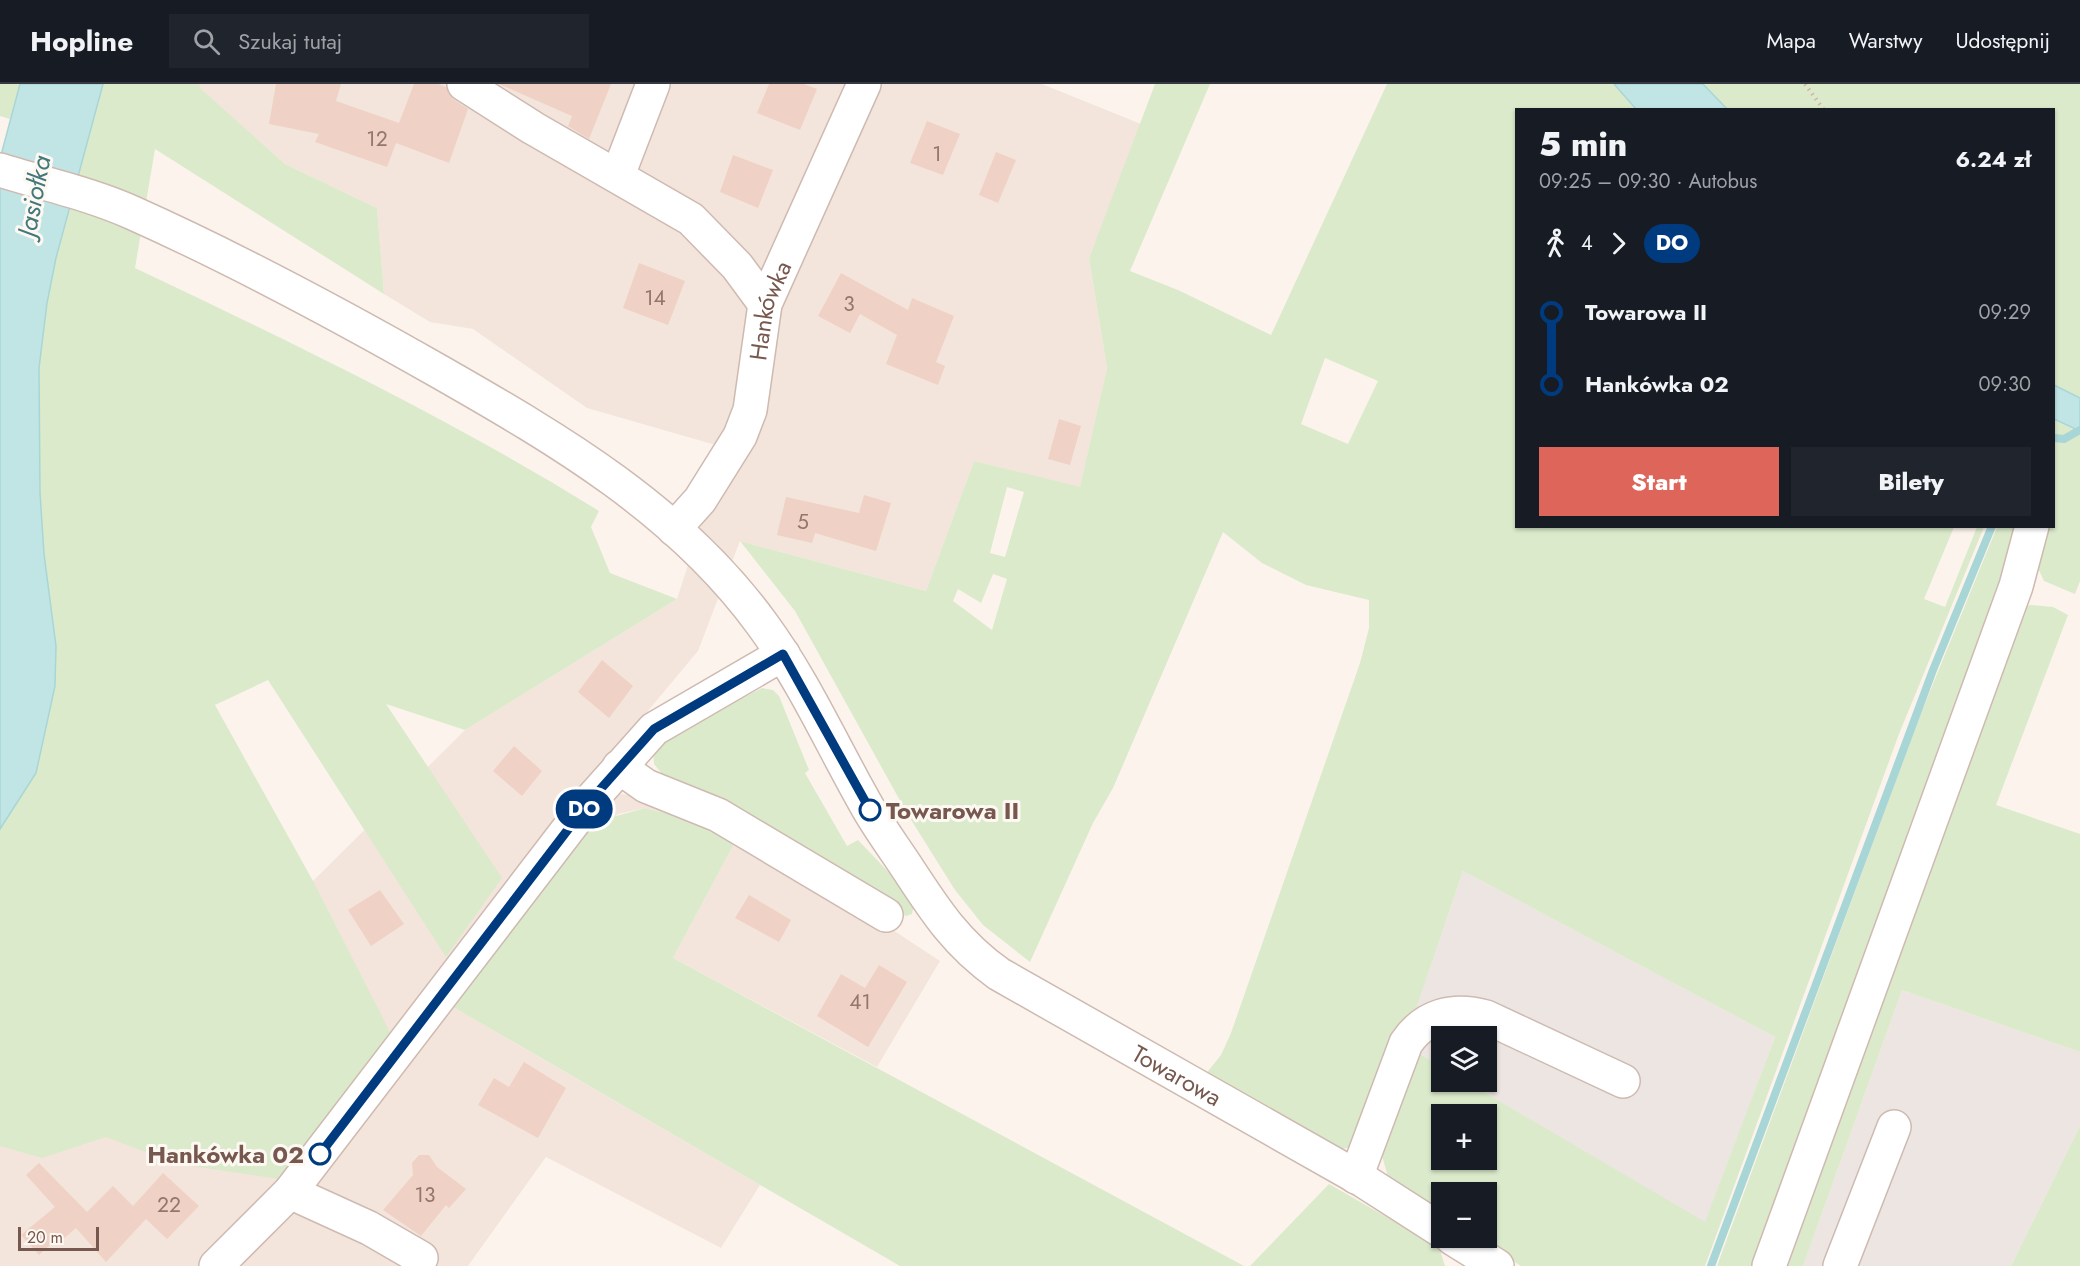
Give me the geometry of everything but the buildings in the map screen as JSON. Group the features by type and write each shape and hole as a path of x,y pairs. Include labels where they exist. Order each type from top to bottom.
{"street":[{"path":"464,84 533,128 691,219 737,266 765,304"},
{"path":"618,175 653,84"},
{"name":"Hankówka","path":"674,529 700,500 740,436 750,410 765,304 864,84"},
{"name":"Towarowa","path":"0,170 130,212 328,308 554,437 615,480 674,529 742,597 783,654 870,810 929,901 962,944 999,974 1356,1177 1431,1224"},
{"path":"1768,1266 2016,586 2031,528"},
{"path":"216,1266 290,1192 619,766 654,729 668,718 783,654"},
{"path":"619,766 646,786 718,815 886,915"},
{"path":"1356,1177 1406,1043 1419,1027 1442,1015 1464,1011 1486,1017 1623,1081"},
{"path":"1840,1266 1894,1127"},
{"path":"290,1192 369,1228 421,1258"},
{"path":"1466,1248 1488,1263"}],"path":[{"path":"1805,84 1823,108"}],"shaded area":[{"path":"195,84 1042,84 1141,124 1089,258 1107,368 1080,488 974,461 926,591 740,541 698,651 581,791 632,795 718,815 940,961 877,1067 673,958 735,842 674,815 645,808 618,814 447,990 453,1007 760,1185 721,1248 546,1157 468,1266 0,1266 0,1133 313,881 465,730 677,599 726,448 587,408 473,329 430,322 384,294 377,208 285,164"},
{"path":"1463,871 1775,1037 1705,1223 1484,1092 1497,1092 1497,1026 1431,1026 1431,1060 1404,1044"},
{"path":"1902,990 2080,1052 2080,1126 2011,1266 1803,1266"}],"green space":[{"path":"0,84 20,84 10,119 0,116"},
{"path":"103,84 199,84 200,88 285,164 377,208 384,294 155,149 135,268 429,413 599,511 591,527 610,573 677,599 465,730 386,704 502,878 446,957 268,680 215,705 313,881 391,1034 279,1179 177,1164 106,1137 42,1158 0,1146 0,829 36,773 55,686 56,646 44,554 40,493 39,368 47,303 56,258"},
{"path":"1155,84 1210,84 1130,271 1178,290 1271,335 1387,84 1614,84 1635,108 1515,108 1515,528 1954,528 1924,599 1945,607 1977,528 1984,528 1899,734 1705,1266 1521,1266 1492,1248 1497,1248 1497,1182 1431,1182 1431,1209 1388,1177 1381,1152 1417,1052 1431,1060 1431,1092 1484,1092 1705,1222 1775,1037 1463,871 1412,1021 1350,1147 1336,1151 1204,1076 1221,1055 1231,1033 1360,663 1369,628 1369,600 1306,585 1262,563 1223,532 1113,788 1093,823 1030,962 983,925 955,890 908,815 795,611 740,541 926,591 974,461 1080,487 1107,368 1089,258","holes":["1325,358 1378,381 1348,444 1301,424","1007,487 1024,492 1005,557 990,553","993,574 1007,579 992,630 953,601 958,589 981,603"]},
{"path":"1703,84 2080,84 2080,398 2055,386 2055,108 1726,108"},
{"path":"2055,419 2080,431 2080,581 2075,594 2044,581 2036,564 2043,528 2055,528"},
{"path":"1997,528 2021,528 1998,584 1965,685 1907,833 1908,840 1839,1032 1832,1041 1822,1079 1755,1266 1717,1266 1917,723"},
{"path":"2031,605 2053,607 2068,615 1996,805 2080,834 2080,1052 1902,990 1803,1266 1780,1266 2019,608"},
{"path":"762,688 773,690 779,696 809,770 805,773 847,846 858,840 899,883 914,905 912,914 906,916 663,775 654,764 653,749 741,689 746,696"},
{"path":"645,808 674,815 735,842 673,958 1244,1266 900,1266 453,1007 508,923 572,843 595,822"},
{"path":"2080,1126 2080,1266 2011,1266"},
{"path":"1329,1184 1431,1242 1431,1248 1439,1248 1445,1266 1250,1266"}],"water":[{"name":"Jasiołka","path":"20,84 103,84 56,258 47,303 39,368 40,493 44,554 56,646 55,686 36,773 0,829 0,159"},
{"path":"1614,84 1703,84 1726,108 1635,108"},
{"path":"2055,386 2080,398 2080,431 2055,419"}],"waterway":[{"path":"2055,438 2064,439 2080,430"},
{"path":"1711,1266 1933,670 1991,528"}],"bus line":[{"name":"DO","path":"320,1154 589,802 636,747 668,718 783,654 870,810"}],"place":[{"name":"Towarowa II","path":"870,810"},
{"name":"Hankówka 02","path":"320,1154"}]}
